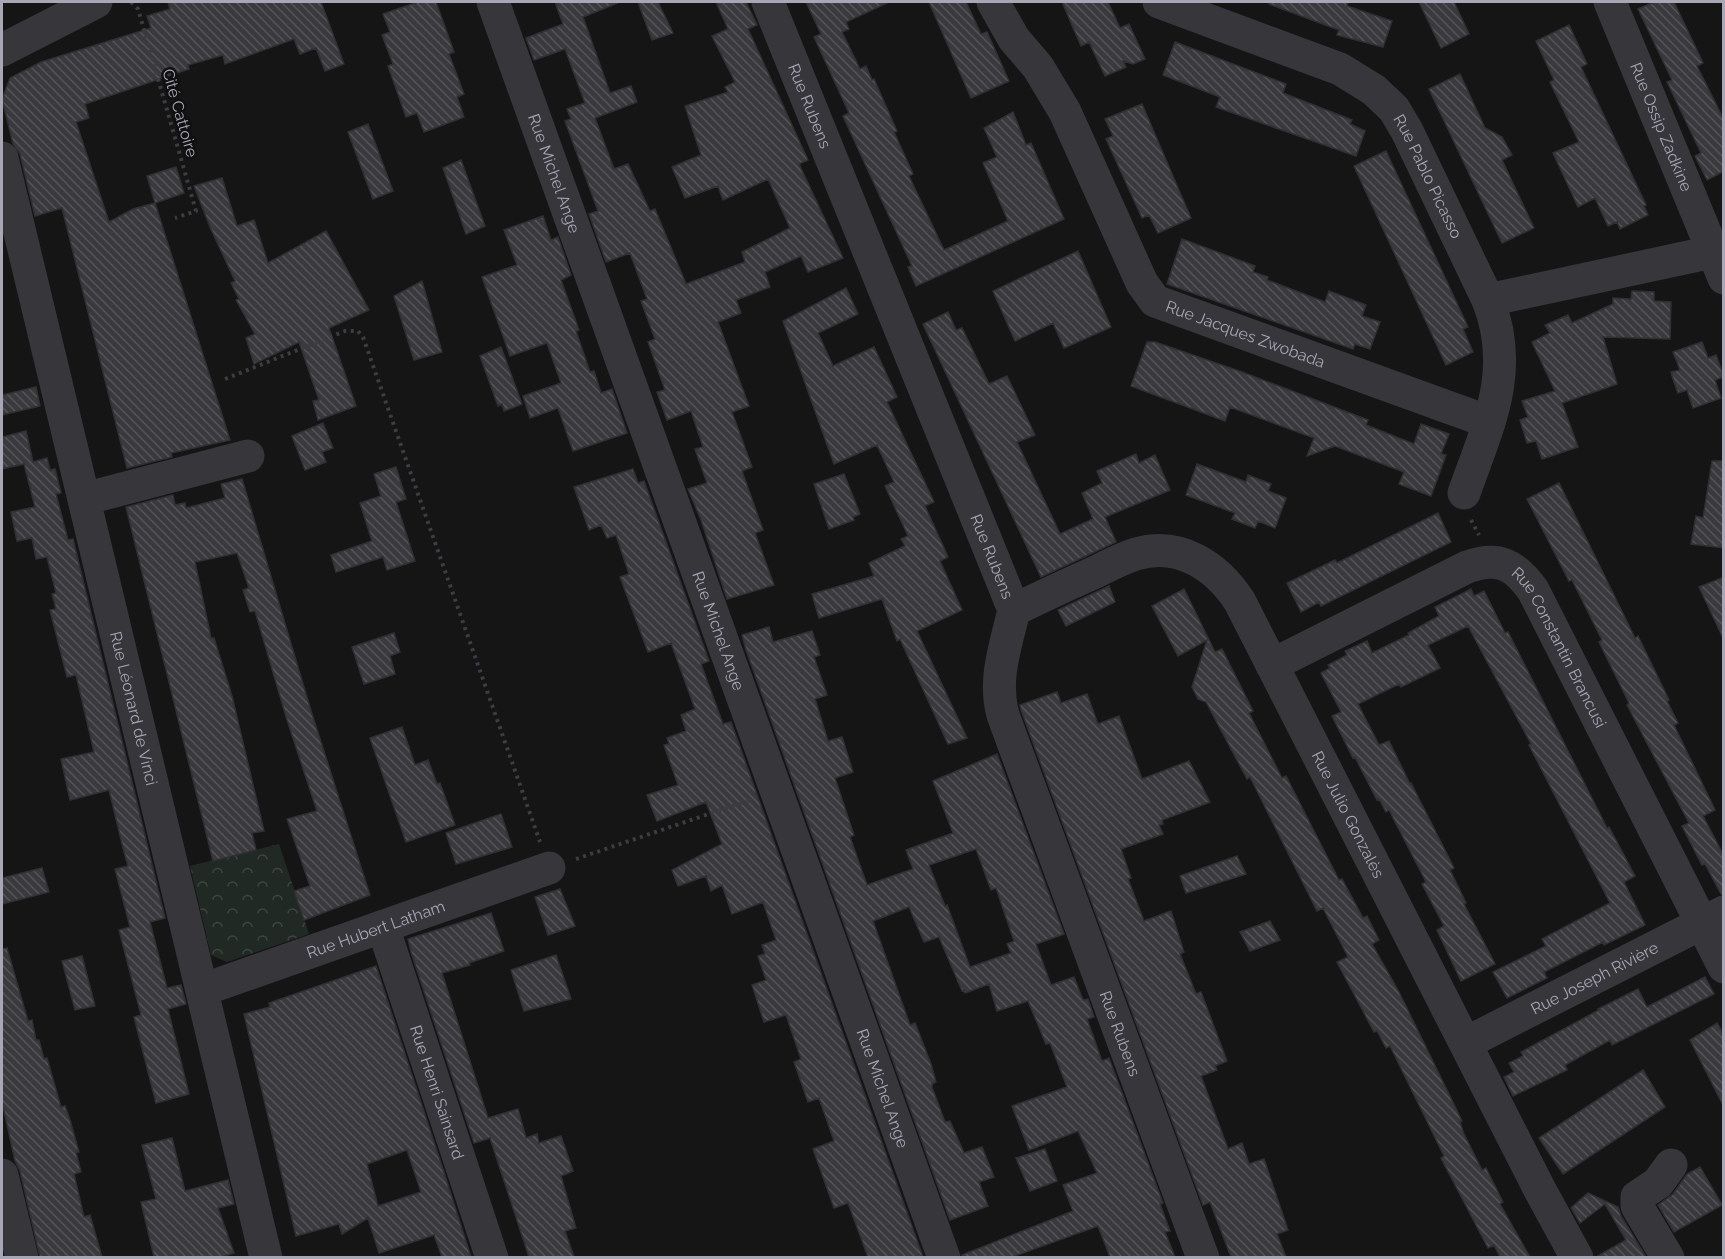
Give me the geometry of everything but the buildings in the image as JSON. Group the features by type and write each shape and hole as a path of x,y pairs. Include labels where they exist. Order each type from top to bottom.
{"street":[{"path":"2,50 96,2"},
{"name":"Rue Michel Ange","path":"493,2 944,1257"},
{"name":"Rue Rubens","path":"768,2 1014,610 999,671 999,702 1203,1257"},
{"name":"Rue Jacques Zwobada","path":"993,2 1014,39 1038,67 1065,112 1142,284 1155,301 1489,422"},
{"name":"Rue Pablo Picasso","path":"1159,2 1340,69 1364,82 1394,109 1407,131 1488,300 1497,327 1501,354 1499,384 1489,422 1464,493"},
{"name":"Rue Ossip Zadkine","path":"1488,300 1718,265 1610,2"},
{"name":"Rue Léonard de Vinci","path":"2,158 266,1257"},
{"path":"84,498 248,456"},
{"name":"Rue Julio Gonzalès","path":"1014,610 1134,554 1152,551 1173,552 1196,559 1225,581 1240,602 1540,1190 1577,1257"},
{"name":"Rue Constantin Brancusi","path":"1272,665 1467,567 1482,562 1494,562 1510,567 1524,577 1533,590 1712,918 1724,967"},
{"name":"Rue Hubert Latham","path":"202,990 549,868"},
{"name":"Rue Joseph Rivière","path":"1466,1043 1712,918"},
{"name":"Rue Henri Sainsard","path":"383,927 492,1257"},
{"path":"1668,1257 1637,1206 1637,1197 1658,1183 1671,1165"},
{"path":"2,1175 21,1257"}],"path":[{"name":"Cité Cattoire","path":"131,2 139,14 196,211 175,218"},
{"path":"225,379 345,331 358,332 363,337 549,868 777,790"},
{"path":"1464,493 1472,498 1467,513 1494,562"}],"green space":[{"path":"279,844 309,934 227,962 211,955 190,866"}]}
